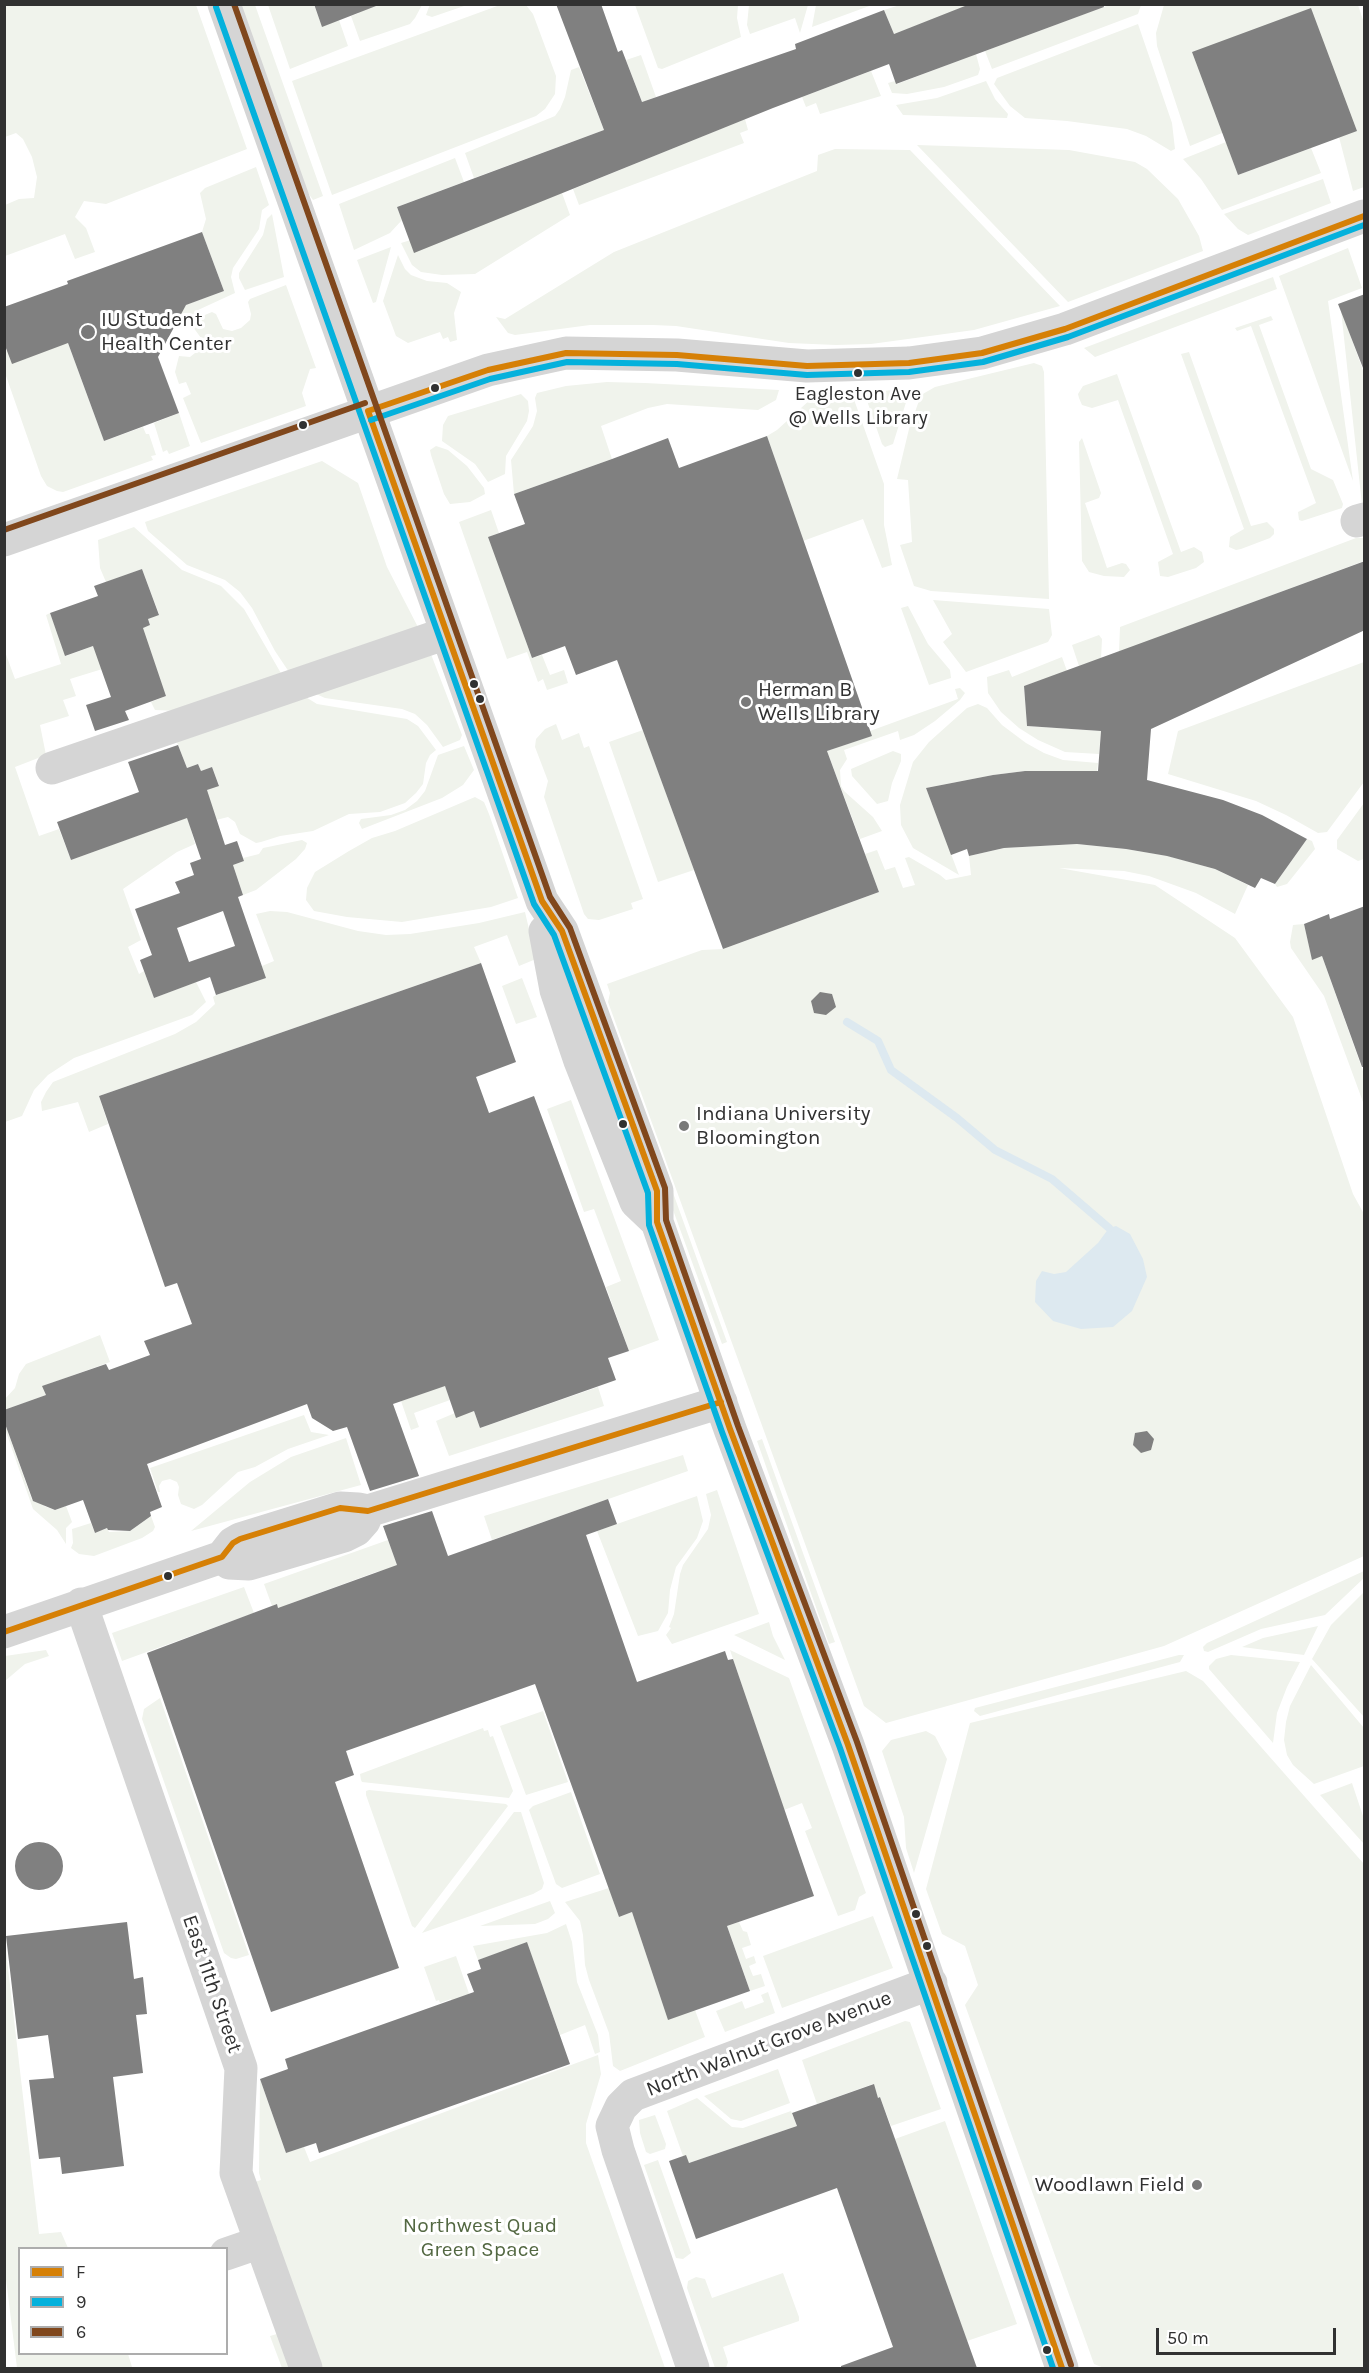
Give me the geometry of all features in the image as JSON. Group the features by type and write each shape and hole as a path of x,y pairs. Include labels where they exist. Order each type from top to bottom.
{"street":[{"path":"224,4 542,901 562,931 657,1191 657,1222 848,1745 1062,2368"},
{"path":"4,540 488,370 566,353 677,355 807,366 909,363 982,353 1065,328 1365,216"},
{"path":"52,768 447,633"},
{"path":"4,1632 222,1557 232,1543 240,1539 340,1508 368,1511 721,1402"},
{"name":"East 11th Street","path":"81,1604 241,2068 236,2173 306,2368"},
{"name":"North Walnut Grove Avenue","path":"693,2368 618,2150 612,2126 621,2107 633,2095 931,1983"},
{"path":"228,2253 261,2242"}],"green space":[{"path":"5,4 196,5 247,149 106,204 84,201 75,217 86,228 95,252 75,259 65,234 5,256 5,205 19,199 34,198 37,177 32,157 23,139 16,133 5,137"},
{"path":"430,4 467,5 432,17 426,15"},
{"path":"749,4 808,5 800,33 795,18 750,34 747,25"},
{"path":"816,4 872,5 812,27"},
{"path":"239,5 255,5 323,196 313,200 306,190"},
{"path":"268,5 314,5 322,26 339,20 348,46 290,69"},
{"path":"356,5 422,5 410,24 360,41 351,16 359,13"},
{"path":"500,5 526,5 533,14 556,76 555,94 545,109 536,116 332,195 292,81"},
{"path":"635,5 738,5 737,18 741,37 662,69 658,68"},
{"path":"900,5 970,5 894,34 884,10"},
{"path":"1109,5 1141,5 1138,14 992,69 985,51"},
{"path":"1164,5 1358,5 1364,23 1364,187 1353,191 1339,137 1222,133 1190,146 1157,46 1156,33"},
{"path":"1138,24 1172,123 1175,149 1171,151 1146,136 1127,129 1025,118 1010,106 994,84 997,78"},
{"path":"976,54 980,69 978,75 944,87 907,94 892,93 888,83 895,81 897,84"},
{"path":"641,55 656,97 642,102 626,60"},
{"path":"579,67 604,130 474,178 465,153 555,116 565,97 571,70"},
{"path":"871,71 881,96 820,114 816,103 806,107 802,97"},
{"path":"986,81 995,99 1008,114 1007,118 903,115 896,105 937,98"},
{"path":"745,119 748,130 740,133 744,143 579,205 573,189"},
{"path":"1226,142 1238,175 1311,148 1321,173 1222,210 1201,179 1183,159"},
{"path":"917,145 1069,150 1135,162 1147,169 1178,199 1199,236 1203,251 1068,302"},
{"path":"835,149 910,150 1060,306 974,330 871,344 836,345 789,343 676,326 653,325 590,325 515,335 508,333 496,317 505,319 614,252 817,171 818,155"},
{"path":"455,158 464,182 397,207 402,220 390,233 354,250 339,204"},
{"path":"256,167 269,205 262,210 259,229 233,268 231,277 235,293 198,310 184,325 166,312 224,291 202,232 206,219 200,193 205,188"},
{"path":"1323,179 1331,203 1248,235 1238,229 1224,214"},
{"path":"562,193 570,215 475,274 442,275 421,272 412,265 401,243"},
{"path":"272,214 284,277 245,290 239,273 263,235 267,219"},
{"path":"391,247 376,302 373,303 357,260"},
{"path":"1348,248 1362,288 1328,301 1353,481 1279,276"},
{"path":"398,255 411,275 427,281 447,283 461,292 454,313 457,340 450,342 448,337 443,339 440,332 408,343 396,336 383,301"},
{"path":"1273,277 1277,289 1095,357 1084,348"},
{"path":"286,285 316,368 310,369 302,393 306,406 201,443 183,398 191,394 186,382 179,384 175,372 179,356 190,357 200,349 201,338 193,327 200,317 212,312 216,314 223,329 232,331 241,328 250,320 248,302 250,299"},
{"path":"1341,310 1364,373 1364,504 1362,505"},
{"path":"1271,316 1273,320 1259,325 1311,469 1333,480 1343,504 1342,508 1302,521 1299,520 1298,512 1316,503 1251,326 1237,331 1235,328"},
{"path":"68,343 104,441 143,427 146,434 149,434 156,455 151,456 153,460 63,492 47,486 41,476 5,373 4,351"},
{"path":"1189,352 1251,526 1267,522 1274,529 1274,534 1270,538 1241,549 1236,550 1229,547 1230,537 1244,529 1181,354"},
{"path":"1034,363 1042,366 1044,372 1049,599 931,591 914,586 900,545 912,542 908,480 897,479 909,429 921,395 935,387"},
{"path":"1117,374 1181,552 1194,547 1202,552 1204,562 1196,568 1168,577 1160,576 1158,562 1173,554 1118,400 1092,408 1082,405 1079,398 1078,394 1083,386"},
{"path":"607,382 779,390 776,400 758,410 667,404 648,408 601,426 612,459 514,494 511,460 533,426 537,411 535,398 537,393 566,386"},
{"path":"907,389 908,396 893,444 885,447 865,395 869,392"},
{"path":"833,390 851,391 884,484 884,525 892,565 882,568 863,519 803,541 767,436 777,430 812,398"},
{"path":"521,394 528,401 527,421 506,456 505,474 488,482 475,464 442,441 443,425 448,416"},
{"path":"179,413 190,446 169,454 167,450 163,452 154,423"},
{"path":"1082,438 1101,493 1099,498 1085,503 1107,568 1122,563 1126,564 1130,570 1124,577 1104,576 1089,572 1082,561 1079,442"},
{"path":"436,446 448,450 467,466 484,488 485,494 470,502 450,504 444,494 431,455 430,450"},
{"path":"322,461 358,483 387,567 421,633 293,678 275,651 252,608 240,592 225,580 187,565 148,531 145,522"},
{"path":"491,510 499,533 489,537 532,658 542,655 550,675 564,670 568,683 547,690 543,679 538,682 527,652 507,659 459,522"},
{"path":"134,527 182,570 221,586 244,609 286,682 180,711 155,710 151,702 166,696 151,654 70,679 76,696 63,700 69,716 40,725 46,755 15,767 39,836 59,829 71,860 202,812 207,790 219,785 212,767 201,771 198,764 187,768 175,737 296,691 317,704 407,719 418,726 436,750 426,763 423,784 416,793 405,803 380,812 349,814 313,831 280,836 256,843 240,834 235,822 228,817 216,820 215,818 190,826 195,844 177,852 123,889 141,940 128,947 139,974 144,971 154,998 196,982 206,1002 192,1015 74,1058 48,1075 34,1090 22,1116 5,1122 4,649 15,679 61,664 46,615 50,613 66,656 150,625 148,619 159,614 142,569 106,582 100,568 98,540"},
{"path":"1356,538 1364,538 1364,561 1119,652 1120,627"},
{"path":"933,600 1049,609 1052,635 1048,642 966,672 943,642 952,634"},
{"path":"908,606 928,644 950,670 951,678 929,685 901,608"},
{"path":"1099,635 1102,639 1101,659 1079,666 1072,645"},
{"path":"429,649 462,735 460,740 443,747 427,725 415,714 402,709 325,698 305,689"},
{"path":"1062,657 1067,671 1024,686 1027,726 1101,731 1099,754 1065,752 1038,740 1019,728 1001,712 988,693 987,677 1009,670 1012,677"},
{"path":"1364,662 1364,782 1327,832 1318,833 1256,801 1168,774 1178,731"},
{"path":"960,688 965,693 960,700 914,735 900,740 898,731 844,750 847,759 840,770 841,786 873,817 882,831 860,839 827,751 871,736 870,731 958,699 955,689"},
{"path":"978,704 987,708 1002,725 1026,743 1044,753 1063,760 1098,763 1097,771 1025,771 926,788 959,875 913,848 901,825 900,805 913,762 929,742 967,708"},
{"path":"556,724 562,740 579,733 584,748 589,746 643,899 631,903 633,909 599,920 588,919 584,914 544,797 548,781 535,747 536,739 545,729"},
{"path":"643,730 694,870 658,882 609,742"},
{"path":"464,746 474,770 463,785 442,798 362,829 359,823 361,819 391,815 405,810 417,801 425,791 438,755"},
{"path":"893,751 901,754 901,761 888,801 877,804 852,776 851,769"},
{"path":"475,797 484,802 518,898 491,907 402,922 347,917 314,911 306,900 307,888 315,872 349,851 372,838 395,831"},
{"path":"1364,803 1364,859 1358,861 1337,849 1337,840"},
{"path":"1307,839 1312,841 1315,849 1287,884 1277,887 1275,884"},
{"path":"302,840 307,843 296,859 256,890 243,895 233,865 244,861 243,858 259,854 263,848"},
{"path":"1077,844 1168,856 1215,869 1248,885 1235,914 1196,893 1149,876 1124,871 1059,868 1155,885 1235,938 1293,1017 1353,1194 1364,1214 1364,1556 1164,1646 886,1723 864,1706 608,1002 610,993 607,984 702,950 723,949 879,892 865,854 877,850 885,870 895,867 903,888 915,885 905,858 909,857 946,880 971,875 969,856 1004,848"},
{"path":"270,911 287,912 358,931 386,935 410,934 479,923 525,912 536,959 519,966 507,935 474,947 481,963 99,1096 108,1124 89,1132 78,1102 42,1111 41,1102 53,1082 175,1034 196,1022 215,1004 213,997 216,995 265,978 262,966 274,961 256,914"},
{"path":"1304,924 1312,959 1322,956 1364,1074 1363,1102 1324,996 1291,948 1293,925"},
{"path":"522,978 537,1017 516,1024 502,986"},
{"path":"630,1074 727,1342 722,1344 624,1076"},
{"path":"571,1100 659,1340 629,1351 606,1287 621,1281 594,1209 584,1212 547,1109"},
{"path":"100,1335 110,1362 43,1386 46,1395 5,1410 4,1400 15,1388 19,1374 26,1364"},
{"path":"439,1369 450,1400 414,1413 419,1427 411,1430 401,1401 427,1392"},
{"path":"598,1387 604,1406 449,1456 436,1421 455,1413 474,1411 480,1428"},
{"path":"304,1415 311,1432 329,1435 288,1449 255,1467 238,1472 202,1505 194,1509 181,1504 177,1482 170,1479 162,1481 159,1486 160,1492 158,1492 150,1468"},
{"path":"4,1421 32,1500 41,1497 44,1506 55,1510 66,1506 72,1522 66,1528 66,1544 57,1530 33,1509"},
{"path":"346,1438 361,1485 191,1531 250,1482 291,1457"},
{"path":"762,1439 835,1642 829,1644 757,1441"},
{"path":"683,1455 688,1471 492,1540 484,1516"},
{"path":"717,1490 759,1614 672,1644 666,1635 671,1628 669,1627 674,1614 680,1574 683,1565 708,1529 711,1515 706,1494"},
{"path":"697,1496 703,1521 697,1538 676,1567 670,1590 668,1613 658,1631 638,1636 597,1531"},
{"path":"151,1516 155,1527 142,1538 94,1556 79,1554 71,1548 72,1529 91,1523 95,1533 107,1528 109,1532 130,1531"},
{"path":"388,1540 398,1567 376,1572 289,1604 280,1613 277,1604 272,1606 264,1584"},
{"path":"1364,1571 1364,1578 1325,1615 1261,1629 1208,1652 1204,1651 1203,1647 1207,1643"},
{"path":"244,1587 254,1613 122,1661 112,1633"},
{"path":"1364,1592 1364,1717 1312,1659 1331,1625"},
{"path":"769,1622 773,1636 785,1660 734,1635"},
{"path":"1318,1626 1304,1655 1242,1647 1263,1638"},
{"path":"46,1650 49,1656 25,1664 5,1681 5,1656"},
{"path":"730,1650 789,1678 866,1893 859,1897 855,1910 838,1916 805,1831 812,1828 802,1803 784,1810"},
{"path":"1184,1655 1180,1662 980,1716 974,1711 975,1708"},
{"path":"1231,1655 1300,1662 1277,1713 1273,1743 1209,1669 1216,1659"},
{"path":"1311,1665 1364,1728 1364,1766 1314,1784 1293,1765 1287,1755 1284,1740 1290,1706"},
{"name":"Woodlawn Field","path":"1186,1671 1203,1681 1364,1864 1364,2368 1104,2368 1094,2364 965,2005 978,1985 965,1946 942,1934 926,1889 970,1723"},
{"path":"160,1698 249,1955 236,1959 224,1953 142,1719 144,1709"},
{"path":"543,1711 568,1782 526,1795 500,1726"},
{"path":"483,1728 484,1731 488,1730 490,1737 493,1736 513,1791 509,1798 362,1782 361,1780 360,1774"},
{"path":"926,1731 935,1736 947,1759 914,1873 906,1848 904,1817 882,1751 891,1740"},
{"path":"1352,1783 1364,1819 1364,1844 1320,1795"},
{"path":"366,1791 508,1806 415,1928 412,1926 366,1795"},
{"path":"571,1792 600,1874 562,1888 556,1884 529,1810 533,1806"},
{"path":"514,1812 521,1812 544,1883 542,1889 422,1933"},
{"path":"609,1888 619,1917 632,1912 668,2019 695,2010 705,2037 620,2071 613,2066 609,2033 585,1965 580,1921 565,1902"},
{"path":"550,1901 555,1913 548,1919 535,1924 480,1926"},
{"path":"873,1916 893,1968 782,2008 763,1956"},
{"path":"739,1922 743,1931 747,1932 751,1945 742,1948 746,1959 754,1956 756,1963 749,1966 753,1976 761,1974 765,1986 750,1991 727,1926"},
{"path":"566,1924 572,1942 577,1982 598,2035 600,2052 595,2054 585,2025 560,2035 527,1943 478,1960 473,1946 547,1933"},
{"path":"5,1942 39,2234 61,2232 68,2247 18,2247 18,2355 128,2355 132,2367 17,2368 4,2263"},
{"path":"456,1956 475,2011 457,2017 451,1999 440,2003 439,2000 436,2001 424,1967"},
{"path":"768,1992 775,2013 725,2032 716,2011 742,2001 745,2009 764,2002 761,1995"},
{"path":"905,2021 910,2022 941,2109 891,2126 873,2084 817,2104 802,2060"},
{"name":"Northwest Quad Green Space","path":"598,2055 601,2074 586,2124 586,2143 665,2368 317,2368 252,2183 261,2180 259,2173 260,2079 286,2153 304,2147 310,2162"},
{"path":"778,2069 790,2103 741,2121 731,2119 704,2096"},
{"path":"697,2098 732,2127 743,2128 791,2111 797,2126 689,2163 683,2156 667,2111"},
{"path":"655,2115 666,2144 665,2149 650,2154 646,2152 640,2133 639,2120"},
{"path":"945,2121 1017,2324 967,2341 895,2139"},
{"path":"658,2160 691,2253 683,2259 676,2258 644,2165"},
{"path":"783,2273 799,2321 723,2347 728,2362 726,2368 715,2368 687,2288 688,2281 696,2277 705,2279 712,2298"},
{"path":"277,2334 289,2368 282,2368 270,2336"}],"shaded area":[{"path":"1116,1226 1130,1234 1143,1259 1147,1277 1132,1311 1113,1327 1081,1329 1053,1321 1035,1302 1036,1281 1042,1271 1054,1274 1066,1272 1098,1243 1109,1228"}],"building":[{"path":"314,4 376,4 376,6 322,27"},
{"path":"556,4 601,4 618,52 622,50 642,102 796,49 795,44 884,10 894,34 970,4 1103,4 1104,7 896,84 889,64 773,108 414,253 397,207 604,130"},
{"path":"1311,8 1357,131 1238,175 1192,52"},
{"name":"IU Student Health Center","path":"202,232 224,291 186,305 158,357 179,413 104,441 68,343 12,364 4,343 4,307 68,284 67,281"},
{"path":"1365,294 1365,368 1363,368 1338,304"},
{"name":"Herman B Wells Library","path":"767,436 872,736 827,751 879,892 723,949 617,660 576,675 565,646 532,658 488,537 525,524 514,494 668,438 679,468"},
{"path":"1365,561 1365,630 1151,729 1147,780 1223,800 1262,815 1307,839 1275,884 1261,878 1255,888 1215,869 1167,856 1077,844 1004,848 969,856 967,849 951,855 926,788 1025,771 1098,771 1101,731 1027,726 1024,686"},
{"path":"142,569 159,615 148,619 150,625 143,628 166,696 125,711 129,720 95,731 86,705 111,697 93,646 65,656 50,613 98,596 94,586"},
{"path":"178,745 187,768 198,764 201,771 212,767 219,786 207,790 225,845 237,841 244,861 233,865 243,895 238,897 266,978 216,995 210,977 154,998 140,960 152,955 135,909 180,893 175,882 194,875 190,863 201,859 187,818 71,860 57,822 139,792 128,762","holes":["223,911 235,946 189,962 177,928"]},
{"path":"1365,906 1365,1067 1362,1067 1322,956 1312,960 1304,924 1329,914 1330,919"},
{"path":"481,963 516,1062 476,1077 489,1113 534,1096 629,1351 608,1358 616,1380 480,1428 474,1411 456,1418 445,1386 393,1404 419,1476 370,1491 347,1427 333,1431 312,1418 307,1404 147,1464 162,1507 150,1512 151,1516 130,1531 108,1530 107,1528 95,1533 83,1500 55,1510 33,1501 4,1421 4,1410 46,1395 42,1386 106,1364 109,1370 150,1355 144,1341 192,1324 177,1283 165,1287 99,1096"},
{"path":"820,992 832,994 836,1007 826,1015 814,1013 811,1001"},
{"path":"1147,1431 1154,1439 1151,1450 1141,1453 1133,1445 1135,1433"},
{"path":"608,1499 617,1524 586,1535 637,1682 725,1651 728,1660 733,1659 814,1896 727,1926 750,1991 668,2020 632,1912 619,1917 535,1684 346,1751 354,1775 335,1782 399,1968 271,2012 147,1653 277,1604 278,1608 397,1565 383,1526 432,1511 448,1556"},
{"path":"39,1842 56,1849 63,1866 56,1883 39,1890 22,1883 15,1866 22,1849"},
{"path":"127,1922 134,1979 143,1977 147,2014 136,2015 143,2073 113,2077 124,2166 62,2174 60,2157 39,2159 29,2080 54,2078 48,2035 18,2039 6,1936"},
{"path":"527,1942 570,2064 319,2153 316,2143 286,2153 260,2079 288,2069 285,2059 474,1992 467,1974 481,1969 478,1960"},
{"path":"874,2084 977,2368 841,2368 841,2366 893,2347 837,2188 696,2239 669,2161 686,2155 689,2163 797,2126 792,2113"}],"waterway":[{"path":"847,1022 878,1041 891,1070 957,1118 995,1150 1052,1179 1109,1228"}],"transit line":[{"name":"6","path":"234,4 550,897 570,928 665,1188 666,1220 738,1426 857,1742 1071,2365"},
{"name":"9","path":"216,7 534,904 554,935 648,1193 649,1225 722,1432 840,1748 1053,2368"},
{"name":"F","path":"1062,2368 848,1745 730,1429 657,1222 657,1191 562,931 542,901 368,411 488,370 566,353 677,355 807,366 909,363 982,353 1065,329 1364,216"},
{"name":"9","path":"371,420 490,379 567,362 677,364 807,375 909,372 983,362 1068,337 1364,225"},
{"name":"6","path":"4,530 365,403"},
{"name":"F","path":"4,1632 222,1557 233,1543 240,1539 340,1508 368,1511 721,1402"}],"place":[{"name":"IU Student Health Center","path":"88,332"},
{"name":"Eagleston Ave @ Wells Library","path":"858,373"},
{"name":"Herman B Wells Library","path":"746,702"},
{"name":"Indiana University Bloomington","path":"684,1126"},
{"name":"Woodlawn Field","path":"1197,2185"}]}
